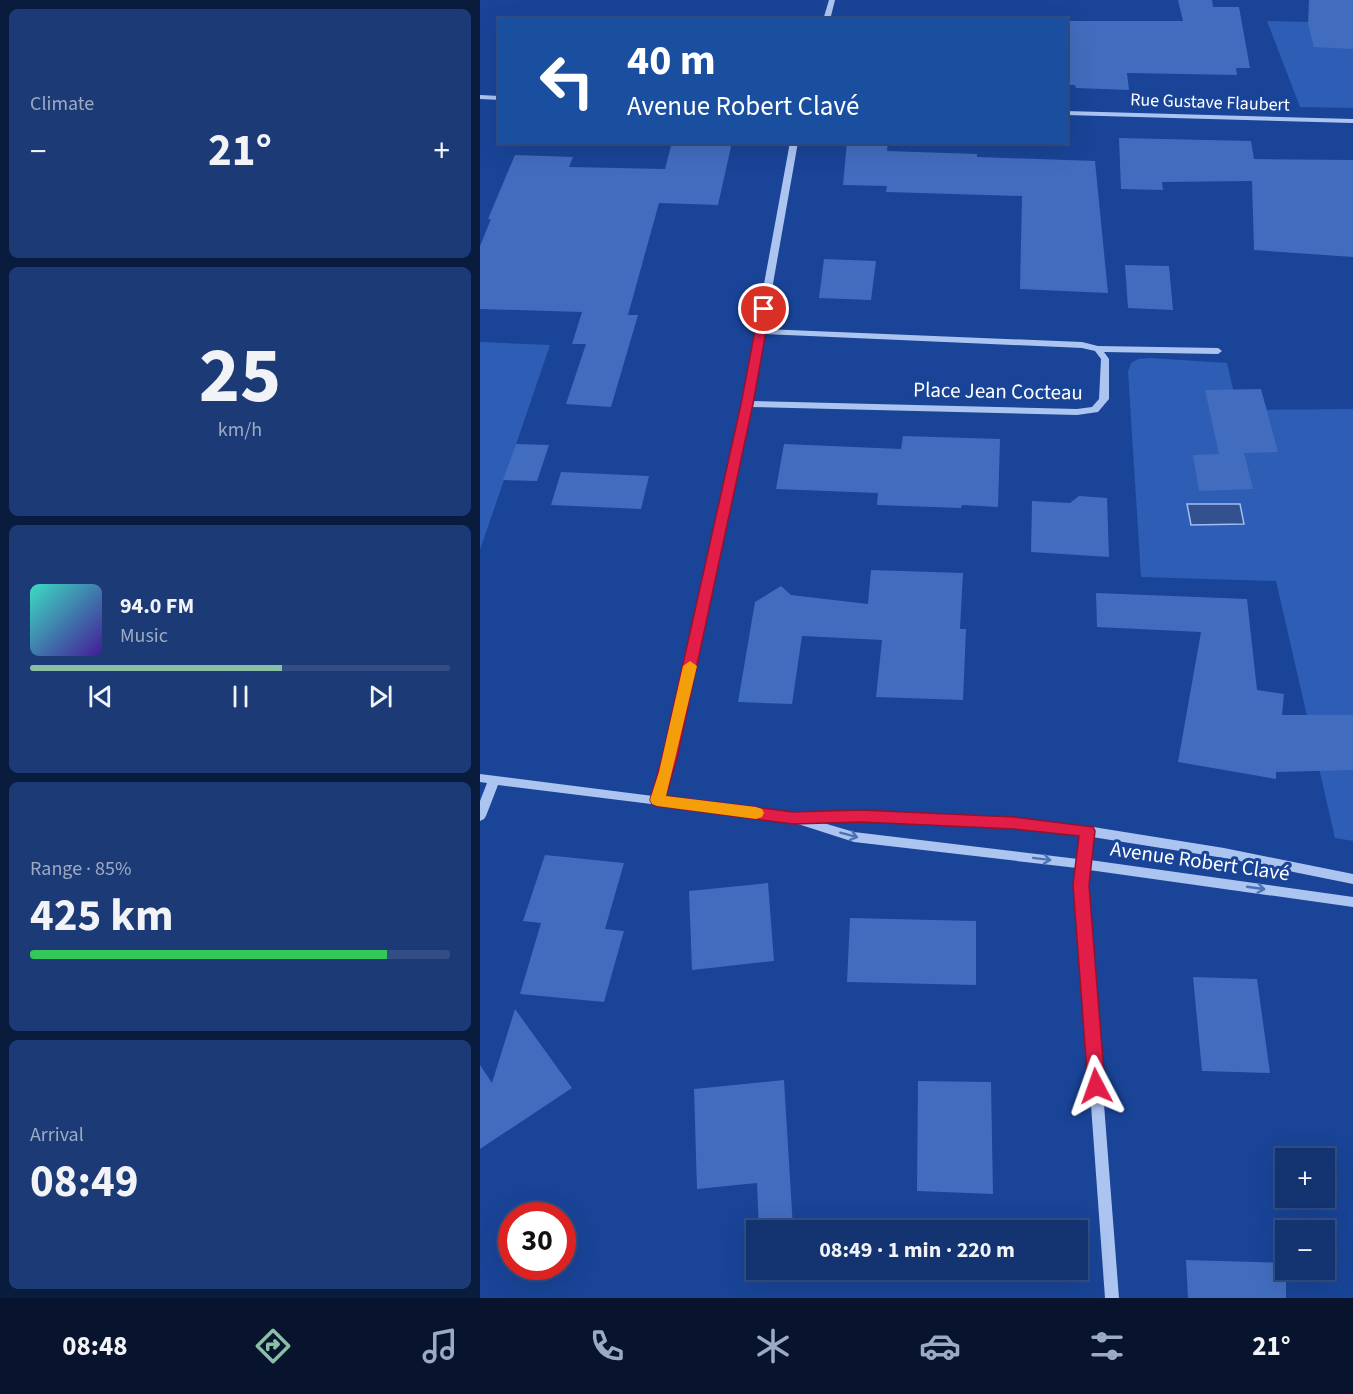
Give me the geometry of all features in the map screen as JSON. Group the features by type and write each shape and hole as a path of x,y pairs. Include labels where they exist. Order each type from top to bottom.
{"street":[{"path":"827,18 832,0"},
{"path":"480,97 498,98"},
{"name":"Rue Gustave Flaubert","path":"1068,113 1353,121"},
{"path":"657,800 669,758 747,404 794,144"},
{"path":"760,331 1082,345 1098,349 1218,351"},
{"name":"Place Jean Cocteau","path":"747,404 1077,412 1095,410 1104,399 1105,359 1098,349"},
{"name":"Avenue Robert Clavé","path":"480,778 793,818 872,816 1014,823 1088,831 1224,853 1353,879"},
{"path":"480,816 494,780"},
{"name":"Avenue Robert Clavé","path":"793,818 854,837 1083,864 1353,902"},
{"path":"1088,831 1081,885 1112,1298"}],"shaded area":[{"path":"1267,21 1353,23 1353,108 1300,107"},
{"path":"480,342 550,345 480,550"},
{"path":"1138,359 1227,363 1238,410 1353,409 1353,841 1335,838 1276,581 1141,577 1128,371 1131,363"},
{"path":"1187,504 1240,504 1244,524 1191,525"}],"building":[{"path":"1178,0 1212,0 1213,7 1239,7 1250,68 1236,68 1237,75 1127,73 1129,90 1076,88 1075,85 1068,85 1068,21 1183,21"},
{"path":"1309,0 1353,0 1353,49 1314,47 1308,24"},
{"path":"1119,138 1251,141 1254,159 1353,160 1353,257 1254,250 1252,181 1162,182 1163,190 1121,189"},
{"path":"671,144 732,144 718,205 659,203 628,315 638,315 611,407 566,404 586,344 572,344 582,312 480,309 480,246 491,219 488,219 515,155 573,157 569,167 665,169"},
{"path":"847,144 888,144 887,151 1095,161 1108,293 1020,289 1022,196 886,192 887,186 843,185"},
{"path":"824,259 876,261 871,300 819,298"},
{"path":"1125,265 1169,266 1173,310 1128,308"},
{"path":"1261,389 1278,452 1244,453 1253,489 1199,491 1193,455 1219,454 1205,390"},
{"path":"903,436 1000,439 998,507 877,505 878,493 776,489 784,444 901,449"},
{"path":"516,444 549,445 537,481 503,480"},
{"path":"561,472 649,476 641,509 551,505"},
{"path":"1079,496 1107,498 1109,557 1031,552 1032,501 1070,503"},
{"path":"871,570 963,573 960,629 966,629 963,700 876,697 882,640 802,636 792,704 738,702 755,602 781,586 791,595 868,604"},
{"path":"1096,593 1247,599 1257,690 1284,694 1282,715 1353,715 1353,770 1276,772 1276,779 1178,762 1201,632 1097,627"},
{"path":"545,855 624,863 605,929 624,931 604,1002 520,994 541,923 523,921"},
{"path":"768,883 774,961 692,970 689,891"},
{"path":"850,918 976,921 976,985 847,982"},
{"path":"1193,977 1257,979 1270,1073 1202,1071"},
{"path":"515,1009 572,1088 480,1149 480,1065 492,1083"},
{"path":"784,1080 793,1220 759,1220 757,1183 697,1189 694,1089"},
{"path":"918,1081 991,1082 993,1194 917,1191"},
{"path":"1186,1260 1275,1263 1275,1280 1286,1280 1286,1298 1188,1298"}],"slow traffic":[{"path":"690,666 666,772 657,800 756,813"}],"route":[{"path":"764,309 747,404 666,772 657,800 793,818 861,816 1014,823 1088,831 1081,885 1096,1086"}]}
